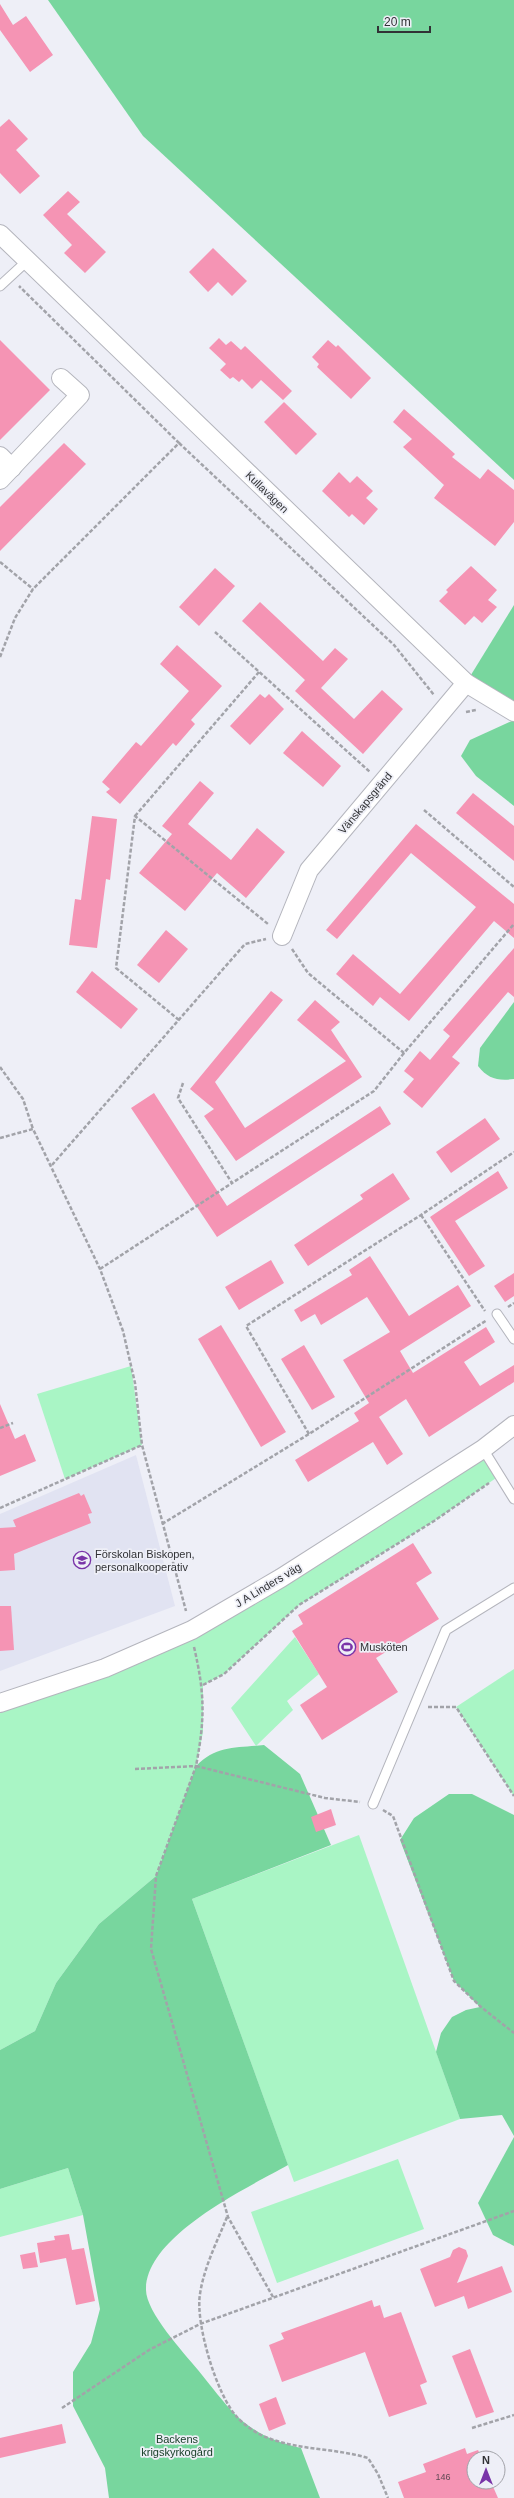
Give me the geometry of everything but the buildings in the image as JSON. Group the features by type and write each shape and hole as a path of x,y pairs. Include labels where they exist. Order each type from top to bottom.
{"street":[{"name":"Kullavägen","path":"0,234 466,683 514,712"},
{"path":"4,468 80,395 61,378"},
{"name":"Vänskapsgränd","path":"282,936 309,870 466,683"},
{"name":"J A Linders väg","path":"0,1703 105,1668 192,1630 281,1578 483,1449 514,1425"}],"lane":[{"path":"0,286 27,261"},
{"path":"497,1314 514,1339"},
{"path":"483,1449 514,1499"},
{"path":"373,1804 446,1630 514,1588"}],"path":[{"path":"10,277 180,443 394,645 436,697 446,706"},
{"path":"0,657 15,618 33,589 180,443"},
{"path":"0,562 33,589"},
{"path":"215,632 382,783"},
{"path":"179,1020 116,968 135,816 259,672"},
{"path":"424,810 514,887"},
{"path":"135,816 282,936 308,973 404,1053"},
{"path":"100,1269 374,1091 404,1053 514,924"},
{"path":"52,1165 245,944 282,936"},
{"path":"0,1067 23,1100 34,1129 100,1269 124,1331 135,1383 142,1445 186,1611"},
{"path":"183,1083 178,1098 232,1183"},
{"path":"0,1138 34,1129"},
{"path":"309,1434 246,1326 421,1215 514,1152"},
{"path":"162,1524 309,1434 490,1318 421,1215"},
{"path":"0,1428 13,1423"},
{"path":"0,1508 142,1445"},
{"path":"203,1685 224,1674 299,1605 434,1521 499,1476"},
{"path":"194,1648 203,1685 203,1732 196,1766 156,1876 150,1949 228,2217 273,2297"},
{"path":"414,1707 456,1707 514,1796"},
{"path":"135,1769 196,1766 325,1798 373,1804 393,1816 454,1981 481,2007 514,2034"},
{"path":"62,2408 149,2350 200,2324 514,2211"},
{"path":"228,2217 206,2269 200,2295 200,2324 202,2335 223,2394 236,2417 257,2433 281,2443 301,2448 348,2452 368,2458 378,2474 388,2498"},
{"path":"472,2428 514,2415"}],"shaded area":[{"name":"Förskolan Biskopen, personalkooperativ","path":"136,1455 175,1606 0,1671 0,1514"}],"green space":[{"path":"48,0 514,0 514,480 143,136"},
{"path":"514,605 514,714 466,683"},
{"path":"514,720 514,806 476,776 461,756 470,740"},
{"path":"514,1002 514,1079 503,1080 486,1074 478,1066 480,1048"},
{"path":"131,1366 142,1445 65,1479 37,1394"},
{"path":"483,1449 499,1476 434,1521 299,1605 224,1674 203,1685 203,1732 196,1766 156,1876 99,1924 56,1983 35,2031 0,2050 0,1703 192,1630"},
{"path":"295,1637 319,1674 287,1701 293,1710 256,1746 231,1708"},
{"path":"514,1669 514,1796 456,1707"},
{"name":"Backens krigskyrkogård","path":"264,1745 300,1774 331,1845 192,1899 288,2165 225,2200 201,2216 180,2233 162,2251 150,2270 146,2290 152,2309 167,2332 231,2410 253,2429 266,2436 301,2448 320,2498 109,2498 105,2468 73,2406 73,2372 91,2343 100,2309 83,2215 68,2168 0,2189 0,2050 35,2031 56,1983 99,1924 156,1876 196,1766 204,1759 219,1751 236,1747"},
{"path":"449,1794 472,1794 514,1815 514,2136 502,2115 460,2119 436,2052 441,2033 452,2017 466,2010 480,2007 454,1981 400,1840 414,1818"},
{"path":"359,1835 460,2119 294,2182 192,1899"},
{"path":"514,2137 514,2246 493,2235 478,2203"},
{"path":"398,2159 424,2229 277,2283 251,2212"},
{"path":"68,2168 83,2215 0,2237 0,2189"}],"place":[{"name":"Förskolan Biskopen, personalkooperativ","path":"82,1560"},
{"name":"Musköten","path":"347,1647"}]}
